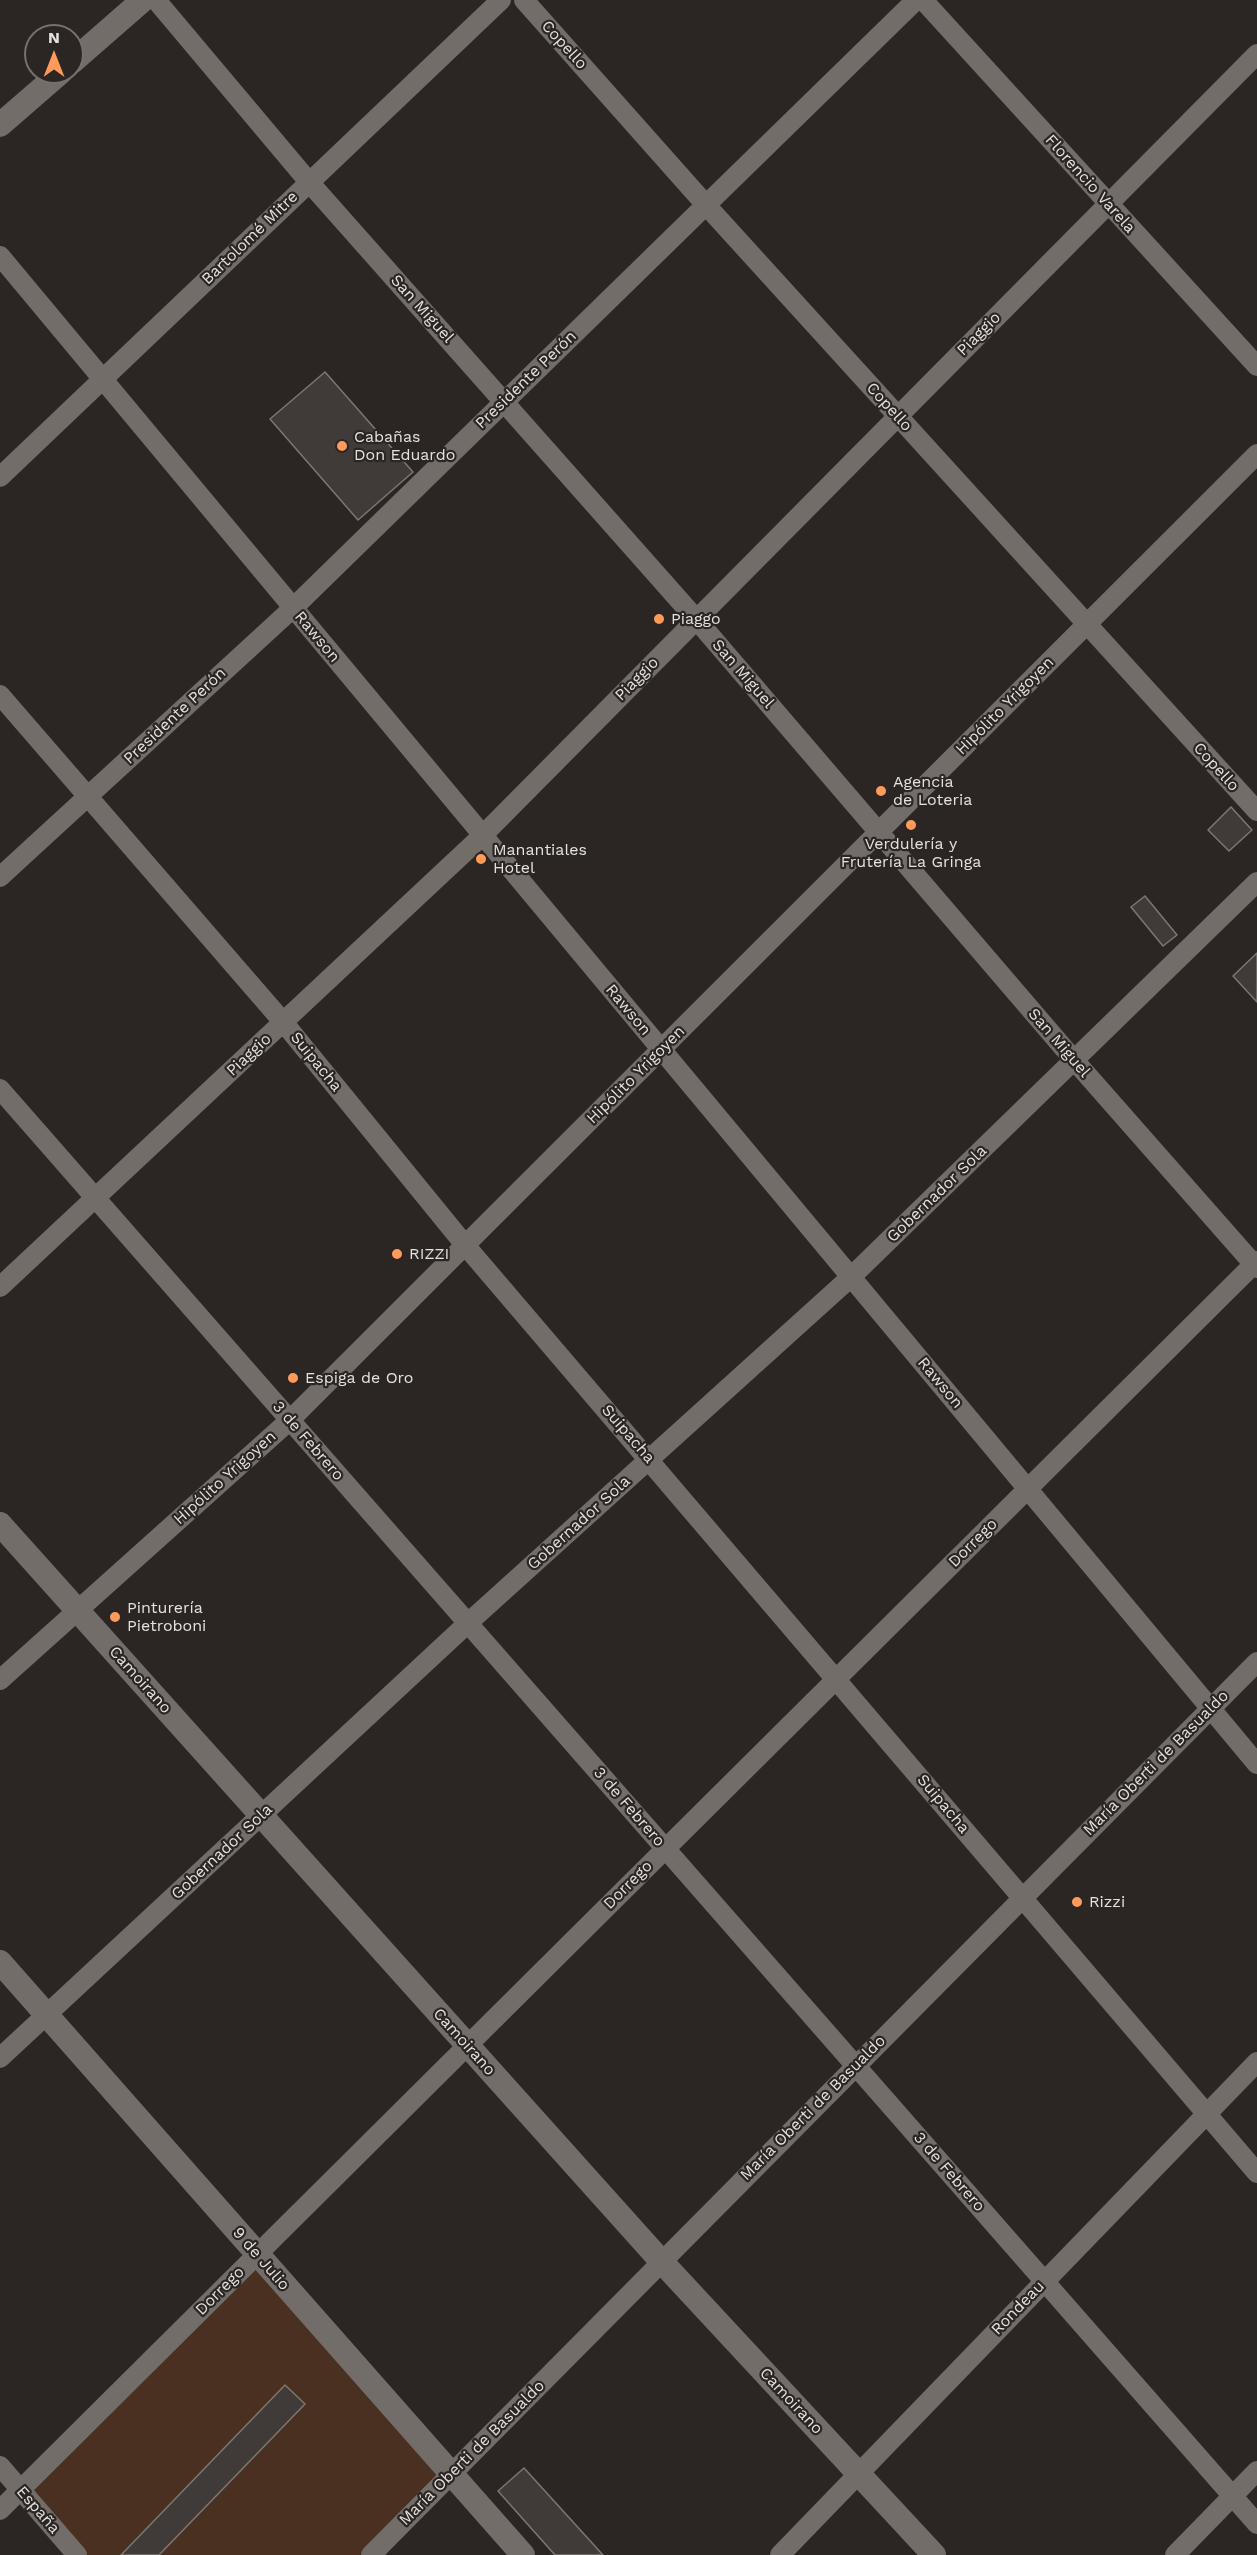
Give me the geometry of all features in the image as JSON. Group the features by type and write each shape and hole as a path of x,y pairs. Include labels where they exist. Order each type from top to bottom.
{"street":[{"path":"84,52 143,0"},
{"name":"San Miguel","path":"156,0 309,183 696,619 1074,1060 1256,1264"},
{"name":"Bartolomé Mitre","path":"0,477 501,0"},
{"name":"Copello","path":"524,0 706,205 1257,812"},
{"name":"Presidente Perón","path":"0,878 293,608 916,0"},
{"name":"Florencio Varela","path":"923,0 1257,366"},
{"name":"Piaggio","path":"0,1287 483,835 1257,54"},
{"path":"0,125 47,84"},
{"name":"Rawson","path":"0,256 1257,1764"},
{"name":"Hipólito Yrigoyen","path":"0,1680 290,1420 1257,454"},
{"name":"Suipacha","path":"0,694 284,1023 465,1245 650,1459 1257,2174"},
{"name":"Gobernador Sola","path":"0,2058 468,1623 851,1277 1257,882"},
{"name":"3 de Febrero","path":"0,1089 1257,2524"},
{"name":"Dorrego","path":"0,2510 836,1678 1256,1264"},
{"name":"Camoirano","path":"0,1524 661,2261 934,2555"},
{"name":"María Oberti de Basualdo","path":"371,2555 1257,1662"},
{"name":"9 de Julio","path":"0,1962 523,2555"},
{"name":"Rondeau","path":"780,2555 1257,2061"},
{"name":"España","path":"0,2466 77,2555"},
{"path":"1175,2555 1257,2471"}],"shaded area":[{"path":"257,2254 451,2473 371,2555 77,2555 21,2490"}],"building":[{"name":"Cabañas Don Eduardo","path":"325,372 413,472 358,520 270,419"},
{"path":"1231,807 1252,830 1229,851 1208,830"},
{"path":"1145,896 1177,935 1163,946 1131,907"},
{"path":"1257,953 1257,1002 1233,976"},
{"path":"285,2385 305,2404 159,2555 121,2555"},
{"path":"524,2468 603,2555 555,2555 498,2491"}],"place":[{"name":"Cabañas Don Eduardo","path":"342,446"},
{"name":"Piaggo","path":"659,619"},
{"name":"Agencia de Loteria","path":"881,791"},
{"name":"Verdulería y Frutería La Gringa","path":"911,825"},
{"name":"Manantiales Hotel","path":"481,859"},
{"name":"RIZZI","path":"397,1254"},
{"name":"Espiga de Oro","path":"293,1378"},
{"name":"Pinturería Pietroboni","path":"115,1617"},
{"name":"Rizzi","path":"1077,1902"}]}
